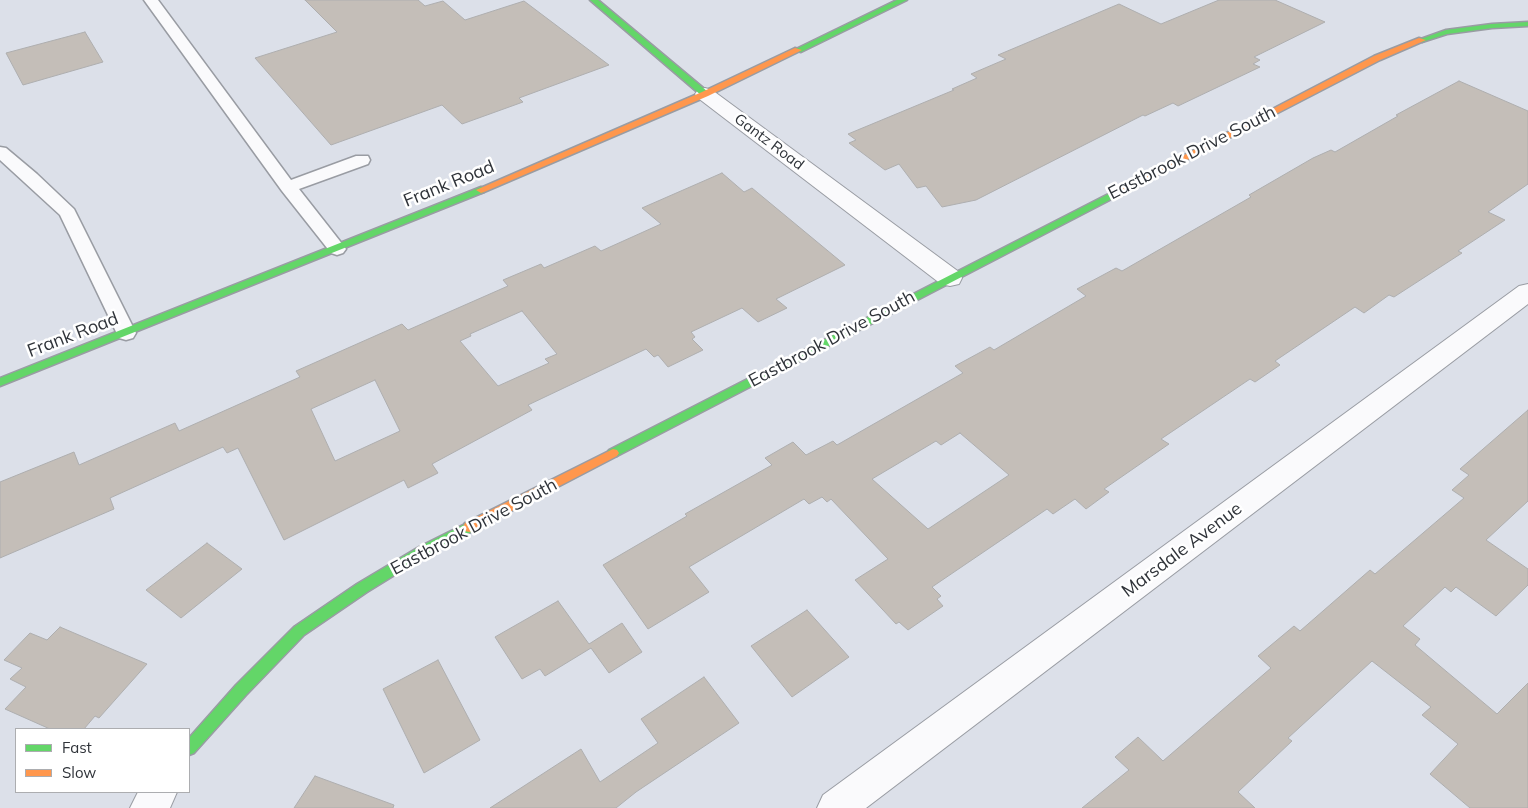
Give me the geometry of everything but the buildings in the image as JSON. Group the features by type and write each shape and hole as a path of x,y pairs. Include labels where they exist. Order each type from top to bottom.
{"street":[{"name":"Gantz Road","path":"594,0 705,94 950,278"},
{"name":"Frank Road","path":"0,382 525,173 705,94 903,0"},
{"name":"Eastbrook Drive South","path":"190,747 241,690 299,632 362,588 423,551 1377,58 1411,43 1446,32 1492,26 1528,24"},
{"name":"Marsdale Avenue","path":"836,808 1528,292"},
{"path":"149,808 158,793"}],"lane":[{"path":"151,0 288,187 336,249"},
{"path":"0,152 68,213 126,333"},
{"path":"288,187 362,160"}],"traffic: fast":[{"path":"594,0 705,94"},
{"path":"798,50 903,0"},
{"path":"1422,40 1446,32 1492,26 1528,24"},
{"path":"613,453 1124,189"},
{"path":"0,382 481,190"},
{"path":"190,747 241,690 299,631 362,588 423,551 469,527"}],"traffic: slow":[{"path":"1124,189 1377,58 1422,40"},
{"path":"481,190 705,94 798,50"},
{"path":"469,527 613,453"}]}
